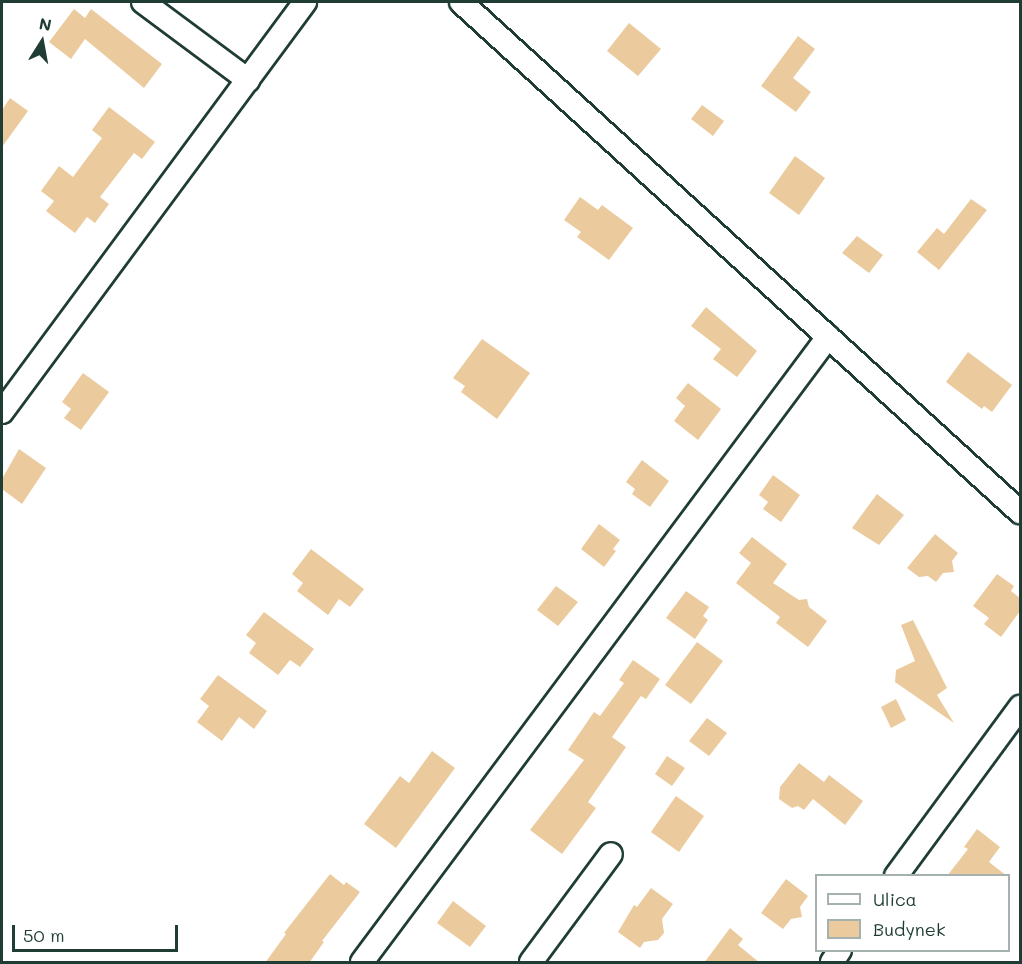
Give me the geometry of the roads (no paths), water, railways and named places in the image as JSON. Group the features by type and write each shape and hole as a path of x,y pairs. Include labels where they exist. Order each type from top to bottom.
{"street":[{"path":"143,2 248,80"},
{"path":"2,412 305,2"},
{"path":"461,2 1020,512"},
{"path":"362,963 828,337"},
{"path":"897,874 1020,707"},
{"path":"531,963 611,854"}]}
